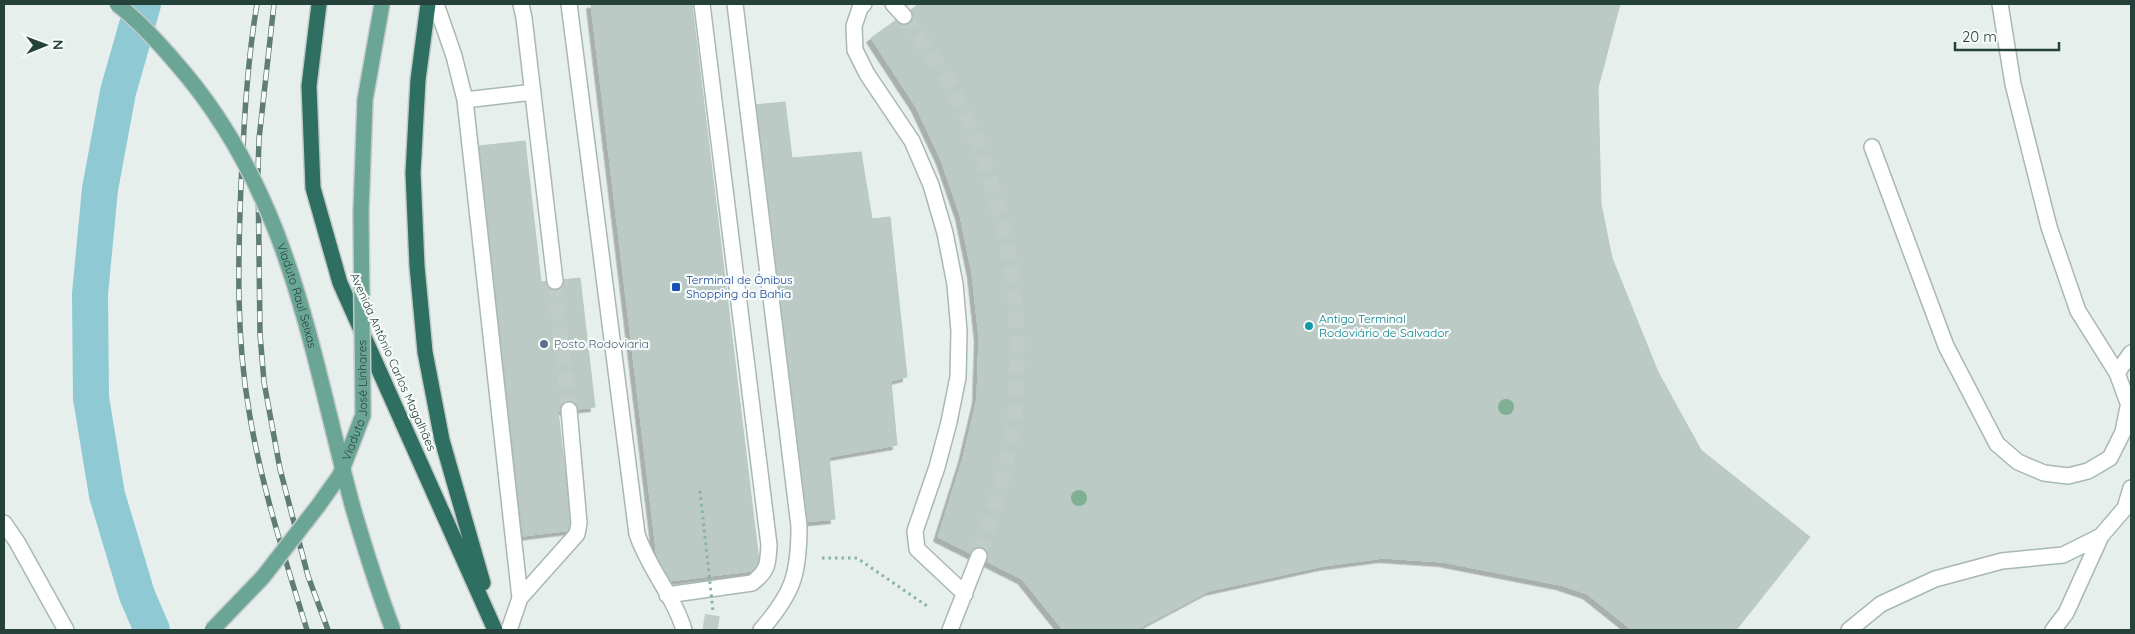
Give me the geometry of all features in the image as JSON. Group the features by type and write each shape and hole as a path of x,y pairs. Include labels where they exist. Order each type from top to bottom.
{"highway":[{"name":"Avenida Antônio Carlos Magalhães","path":"319,4 309,86 313,188 340,283 496,630"},
{"name":"Avenida Antônio Carlos Magalhães","path":"428,4 418,80 413,173 417,266 425,352 442,440 496,630"}],"main road":[{"name":"Viaduto Raul Seixas","path":"117,4 158,42 201,91 234,140 260,189 283,247 307,322 353,507 374,577 393,630"},
{"name":"Viaduto José Linhares","path":"212,630 262,577 340,475 363,415 361,212 365,100 382,4"}],"lane":[{"path":"436,4 454,56 465,100 520,598"},
{"path":"521,4 555,281"},
{"path":"569,4 637,534 643,553 679,614 684,630"},
{"path":"667,595 752,583 763,575 768,563 768,536 702,4"},
{"path":"735,4 799,526 799,557 791,588 778,610 761,630"},
{"path":"864,4 860,8 854,26 855,50 867,74 890,105 916,150 933,193 945,234 955,284 959,331 958,377 937,467 914,531 917,549 965,594"},
{"path":"893,4 904,16"},
{"path":"1872,147 1946,346 1997,444 2018,462 2044,473 2068,476 2088,471 2110,458 2123,432 2130,407 2117,372 2078,311 2049,227 2013,84 2000,4"},
{"path":"465,100 533,92"},
{"path":"2117,372 2131,353"},
{"path":"509,630 520,598 577,534 579,523 570,410"},
{"path":"2053,630 2066,613 2101,536 2124,508 2131,488"},
{"path":"4,523 66,630"},
{"path":"1849,630 1881,604 1935,579 2002,562 2062,555 2101,536"},
{"path":"952,627 980,556"}],"path":[{"path":"700,491 713,611"},
{"path":"799,557 857,558 952,627"}],"building":[{"name":"Terminal de Ônibus Shopping da Bahia","path":"591,4 692,4 760,570 660,582"},
{"name":"Antigo Terminal Rodoviário de Salvador","path":"919,4 1620,4 1598,88 1601,204 1612,258 1658,372 1701,450 1810,537 1736,630 1632,630 1587,594 1560,585 1443,562 1383,558 1323,566 1209,591 1136,630 1063,630 1022,579 938,537 963,458 977,399 979,337 972,273 960,215 941,160 916,107 871,38"},
{"path":"1002,4 1029,4 1078,13 1066,44 1056,39 1035,34 1038,23 999,10"},
{"path":"1349,4 1384,4 1408,52 1429,68 1500,92 1500,121 1415,71"},
{"path":"1441,4 1502,4 1499,46 1450,43 1439,35"},
{"path":"1078,13 1128,20 1125,57 1106,92 1070,122 1035,131 1012,78 1038,74 1032,64 1056,39 1066,44"},
{"path":"1128,20 1162,24 1118,102 1047,170 1035,131 1070,122 1106,92 1125,57"},
{"path":"785,102 792,158 861,152 872,219 890,217 907,377 891,381 897,445 829,457 835,519 804,522 754,105"},
{"name":"Posto Rodoviaria","path":"525,141 541,282 580,278 595,407 558,411 572,530 523,536 479,146"},
{"path":"1518,296 1536,343 1494,362 1462,385 1442,438 1439,463 1394,462 1450,362"},
{"path":"1069,348 1158,401 1229,483 1187,495 1156,438 1126,417 1093,405 1067,401"}],"waterway":[{"path":"143,4 118,92 100,189 90,294 91,398 107,495 137,595 152,630"}],"tunnel":[{"path":"904,16 949,82 970,126 996,198 1005,235 1011,273 1017,348 1015,417 1003,476 979,556"},
{"path":"555,281 569,410"},
{"path":"710,630 713,611"}],"railway":[{"path":"257,4 248,71 241,185 239,270 242,355 249,411 260,466 274,522 307,630"},
{"path":"274,4 259,139 258,172 260,334 264,382 280,469 308,576 328,630"}],"place":[{"name":"Terminal de Ônibus Shopping da Bahia","path":"676,287"},
{"name":"Antigo Terminal Rodoviário de Salvador","path":"1309,326"},
{"name":"Posto Rodoviaria","path":"544,344"}]}
